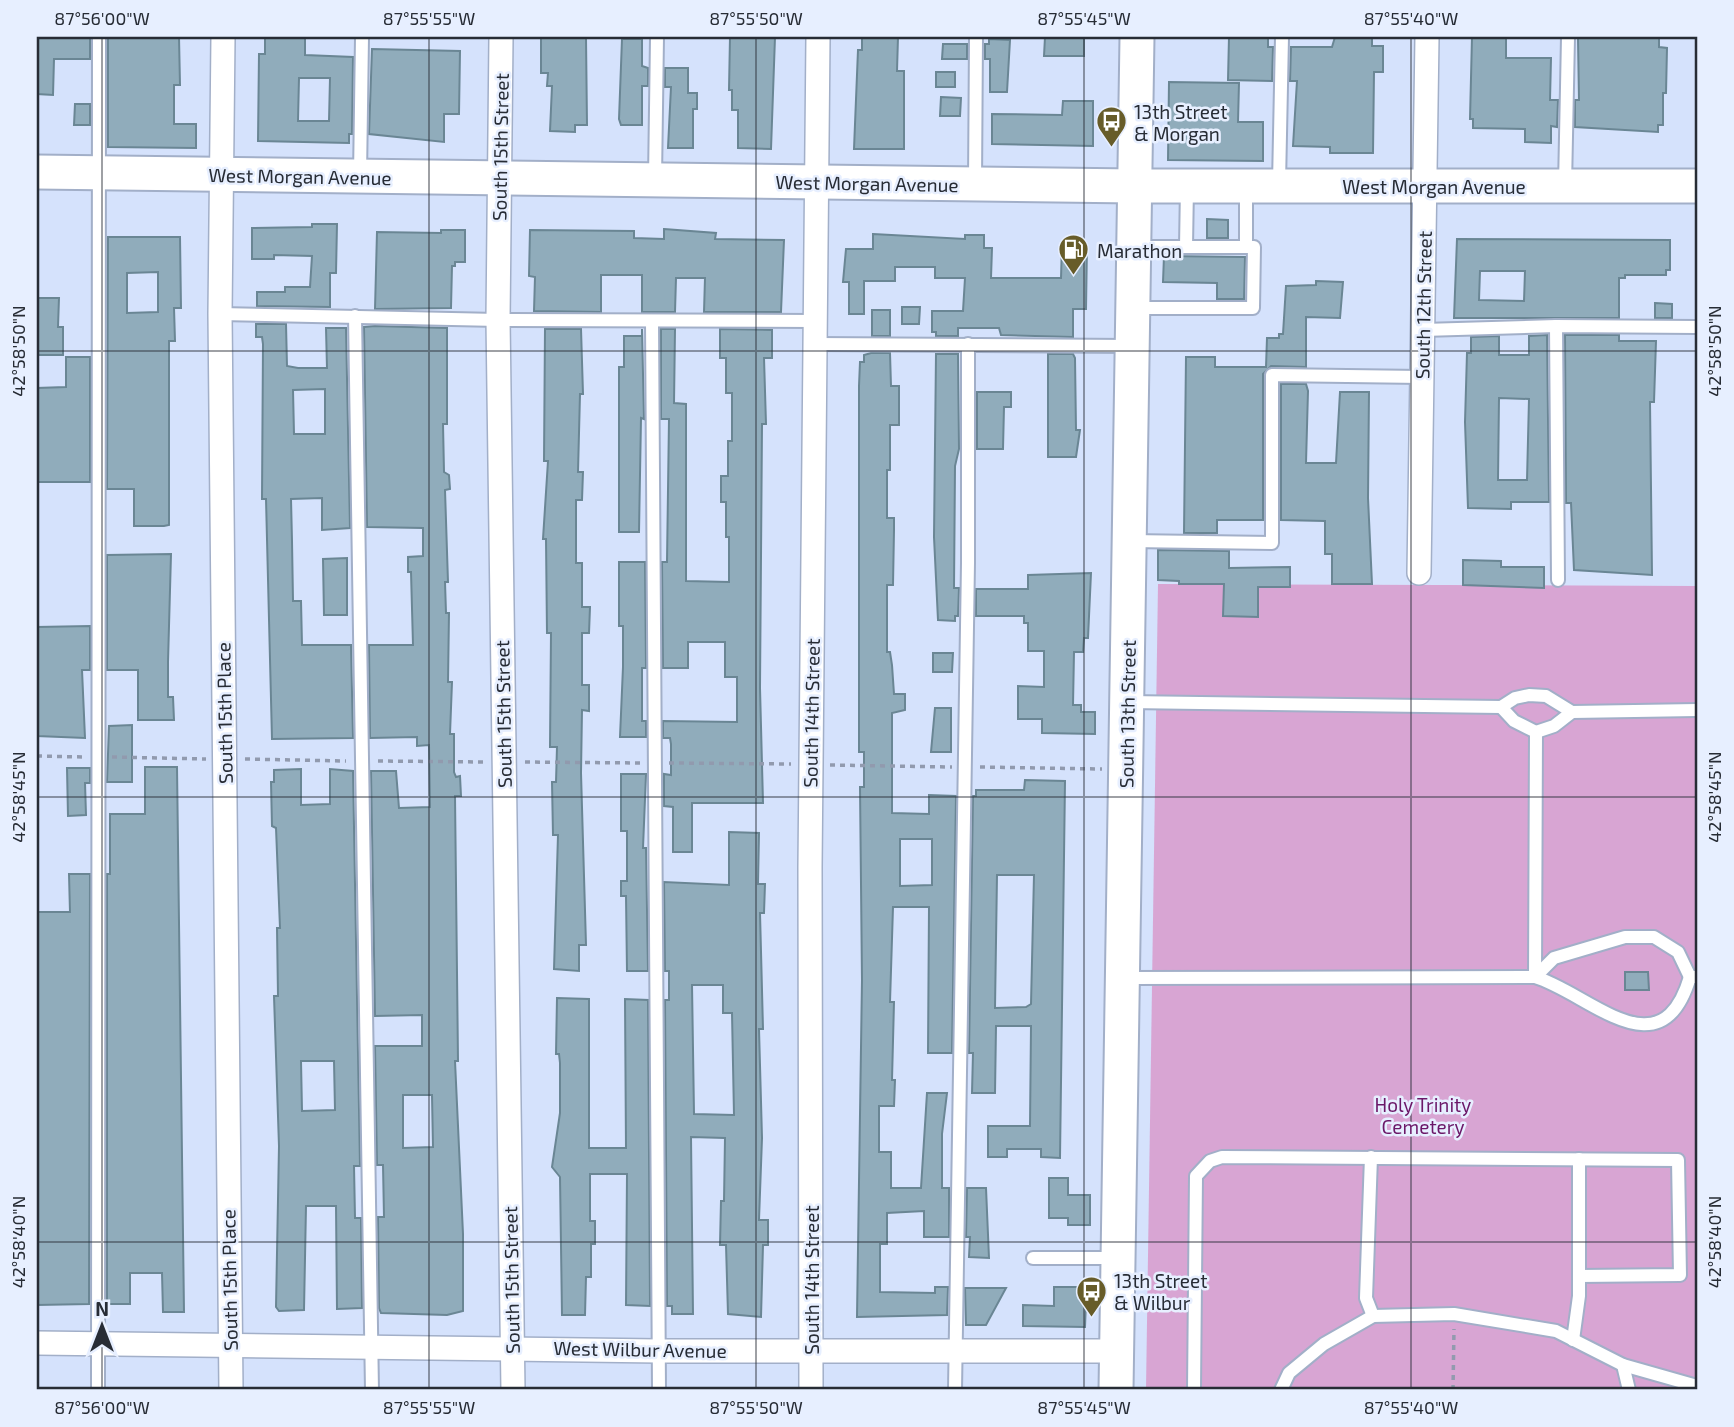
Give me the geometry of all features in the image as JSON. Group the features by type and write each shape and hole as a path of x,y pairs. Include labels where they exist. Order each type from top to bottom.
{"street":[{"name":"South 15th Place","path":"223,37 220,314 231,1390"},
{"name":"South 15th Street","path":"501,37 498,320 513,1390"},
{"name":"South 14th Street","path":"811,1390 811,764 818,37"},
{"name":"South 13th Street","path":"1116,1390 1136,37"},
{"name":"South 12th Street","path":"1419,573 1427,37"},
{"name":"West Morgan Avenue","path":"37,172 1134,186 1697,186"},
{"name":"West Wilbur Avenue","path":"37,1343 512,1347 659,1351 1117,1350"}],"lane":[{"path":"98,1390 99,37"},
{"path":"360,176 362,37"},
{"path":"654,180 657,37"},
{"path":"975,184 976,37"},
{"path":"1279,186 1282,37"},
{"path":"1565,186 1568,37"},
{"path":"1186,247 1187,186"},
{"path":"1245,186 1246,247"},
{"path":"1133,308 1253,309 1254,247 1134,247"},
{"path":"220,314 652,321 968,344 1133,346"},
{"path":"355,316 372,1390"},
{"path":"652,321 659,1390"},
{"path":"1423,330 1556,326 1697,327"},
{"path":"1556,326 1559,580"},
{"path":"955,1390 965,767 968,344"},
{"path":"1130,541 1272,543 1272,375 1422,377"},
{"path":"1127,702 1500,707 1515,698 1546,695 1572,712 1697,710"},
{"path":"1500,707 1514,721 1536,732 1553,726 1572,712"},
{"path":"1535,977 1536,732"},
{"path":"1124,978 1535,977 1558,984 1610,1017 1634,1025 1660,1022 1683,1000 1694,977 1678,952 1654,937 1625,937 1554,958 1535,977"},
{"path":"1194,1390 1196,1176 1201,1167 1222,1157 1678,1160 1680,1275 1579,1276"},
{"path":"1371,1157 1366,1298 1373,1316"},
{"path":"1573,1340 1579,1276 1579,1159"},
{"path":"1032,1258 1119,1258"},
{"path":"1281,1390 1289,1373 1324,1344 1373,1316 1454,1314 1556,1331 1623,1365 1697,1386"},
{"path":"1623,1365 1629,1390"}],"path":[{"path":"37,756 1126,769"},
{"path":"1453,1390 1454,1314"}],"green space":[{"name":"Holy Trinity Cemetery","path":"1158,584 1697,586 1697,1390 1146,1390"}],"building":[{"path":"179,37 180,85 174,85 174,124 196,124 196,148 108,147 108,38"},
{"path":"265,37 305,37 305,55 353,57 352,134 349,134 349,143 258,141 259,54 265,54","holes":["299,78 330,78 329,121 298,121"]},
{"path":"730,37 775,37 771,149 738,148 738,110 732,110 732,90 729,90"},
{"path":"862,37 898,37 897,71 904,71 904,149 854,149 858,50 862,50"},
{"path":"1045,37 1084,37 1084,56 1044,56"},
{"path":"1229,37 1268,37 1268,47 1273,47 1272,81 1228,80"},
{"path":"1335,37 1372,37 1372,46 1383,46 1383,72 1374,72 1373,153 1330,153 1330,147 1293,146 1297,81 1290,81 1291,47 1332,47"},
{"path":"1472,37 1506,37 1506,58 1551,58 1550,100 1558,100 1557,127 1551,126 1551,143 1525,142 1525,129 1473,128 1473,119 1470,119"},
{"path":"1659,37 1659,47 1667,48 1663,125 1658,125 1658,132 1575,127 1575,100 1579,100 1578,38"},
{"path":"37,38 90,38 90,59 54,59 53,95 37,94"},
{"path":"541,38 586,38 587,125 575,125 575,132 550,131 552,86 547,86 548,73 541,73"},
{"path":"622,39 642,39 642,66 648,68 648,86 642,86 642,125 621,125 619,119"},
{"path":"989,39 1010,40 1007,92 990,92 990,59 985,59 985,44 989,44"},
{"path":"943,44 967,44 967,59 942,59"},
{"path":"372,49 460,51 459,114 444,114 444,142 369,134"},
{"path":"665,68 688,68 688,93 697,93 697,109 693,109 693,148 668,148 671,87 665,87"},
{"path":"936,72 955,72 955,87 936,87"},
{"path":"1169,82 1239,83 1238,122 1263,122 1263,161 1168,160"},
{"path":"941,97 961,98 960,116 940,116"},
{"path":"1063,101 1093,101 1093,146 992,144 992,114 1062,115"},
{"path":"75,104 90,104 90,125 74,125"},
{"path":"1207,219 1228,220 1228,238 1207,238"},
{"path":"312,224 337,224 336,273 330,273 330,307 257,306 257,292 285,292 285,287 310,287 312,256 274,255 274,259 252,259 252,228 312,227"},
{"path":"664,229 716,233 715,239 784,240 781,312 704,312 705,278 676,278 675,312 642,312 642,275 601,275 601,312 534,311 535,277 529,276 530,230 634,231 634,238 664,239"},
{"path":"441,230 465,230 465,262 455,262 455,266 452,266 451,308 375,309 377,232 441,233"},
{"path":"873,234 965,239 965,235 984,235 984,248 992,248 991,278 1061,278 1062,244 1087,244 1086,309 1073,309 1073,337 1001,335 999,328 958,328 958,336 936,336 936,332 932,332 932,311 963,311 965,278 935,278 935,267 895,267 895,281 864,281 864,314 849,314 849,282 843,282 846,249 873,249"},
{"path":"108,237 180,237 181,308 174,308 175,341 169,341 169,525 134,526 134,489 107,489","holes":["158,272 158,312 127,313 127,273"]},
{"path":"1457,239 1670,240 1670,270 1666,270 1666,275 1625,275 1625,278 1619,278 1619,318 1454,318","holes":["1480,271 1525,271 1524,301 1479,300"]},
{"path":"1164,256 1245,257 1244,299 1217,299 1217,283 1163,282"},
{"path":"1316,281 1343,282 1340,318 1306,317 1306,367 1271,366 1263,374 1263,520 1217,520 1217,533 1184,533 1186,357 1215,357 1215,367 1266,367 1267,338 1279,338 1279,334 1283,334 1286,286 1316,285"},
{"path":"37,298 59,298 58,327 63,327 63,355 37,355"},
{"path":"1655,303 1672,304 1672,318 1655,318"},
{"path":"902,307 920,307 919,324 902,324"},
{"path":"872,310 890,310 890,336 872,336"},
{"path":"256,324 286,324 287,366 327,368 326,328 346,328 350,528 322,530 322,498 291,499 293,601 301,601 302,645 351,645 353,738 272,739 266,499 262,499 263,344 262,337 256,337","holes":["325,389 325,434 294,434 293,390"]},
{"path":"364,327 447,328 447,424 443,424 444,472 449,475 450,489 445,490 448,582 445,582 446,613 449,613 448,682 452,682 450,734 454,734 454,772 456,777 460,776 461,796 455,796 458,1061 455,1061 463,1234 463,1311 447,1315 381,1313 379,1308 378,1217 384,1217 383,1165 377,1165 375,1046 422,1046 422,1015 375,1016 371,771 396,771 399,808 430,807 429,745 417,746 417,737 370,738 369,645 413,645 411,572 408,572 408,557 423,556 423,528 367,527","holes":["403,1095 432,1095 433,1147 403,1148"]},
{"path":"545,329 581,329 583,394 580,394 578,472 583,472 582,500 576,500 576,563 582,563 582,607 590,607 589,633 582,633 582,685 589,685 589,711 582,710 586,945 579,945 579,971 554,969 558,835 553,835 552,782 556,782 557,747 550,747 551,633 547,633 546,539 543,539 548,461 544,461"},
{"path":"642,329 644,419 641,418 639,532 619,532 619,367 624,367 624,336 642,336"},
{"path":"661,329 675,329 674,403 686,404 686,581 729,582 729,537 726,537 726,502 721,502 721,476 728,476 728,441 732,441 732,393 726,393 726,358 720,358 720,329 772,330 772,358 764,358 766,424 762,424 760,688 763,803 692,803 692,852 673,852 673,807 664,806 664,774 671,775 671,744 670,738 663,738 663,721 737,722 737,677 725,677 725,642 688,642 688,668 663,668 662,562 667,562 669,419 661,419"},
{"path":"1547,335 1549,502 1511,502 1511,509 1468,508 1465,422 1467,353 1471,353 1471,337 1499,336 1499,355 1529,355 1529,336","holes":["1499,398 1529,399 1527,480 1498,480"]},
{"path":"1565,335 1619,335 1619,341 1656,341 1654,402 1650,402 1652,575 1574,570 1571,503 1566,503"},
{"path":"890,353 891,386 899,386 899,425 890,425 890,470 887,470 887,518 894,518 894,530 893,585 887,585 887,652 890,652 894,694 905,694 905,710 892,713 892,813 929,814 929,795 956,796 952,1053 928,1053 929,907 893,907 890,1002 894,1002 894,1106 879,1106 879,1152 891,1152 891,1188 921,1188 927,1093 947,1093 942,1134 942,1188 949,1188 949,1237 924,1237 924,1211 887,1213 887,1244 880,1244 880,1292 935,1293 935,1287 948,1287 947,1315 857,1317 862,980 860,787 864,787 864,752 859,752 859,386 860,362 864,362 864,355","holes":["900,839 932,839 932,885 900,886"]},
{"path":"936,354 958,354 959,449 955,466 954,588 959,588 958,616 955,616 955,621 938,620 934,537"},
{"path":"1048,354 1073,354 1075,358 1076,430 1080,430 1076,457 1048,457"},
{"path":"66,357 90,357 90,482 37,482 37,388 66,387"},
{"path":"1281,384 1306,384 1306,463 1336,463 1340,392 1369,392 1368,498 1372,584 1332,584 1332,554 1325,554 1325,521 1281,520"},
{"path":"977,392 1011,392 1011,407 1004,407 1003,449 977,449"},
{"path":"1158,550 1229,551 1229,568 1290,567 1290,587 1258,587 1258,617 1223,616 1224,584 1179,584 1179,581 1158,580"},
{"path":"171,554 168,697 173,697 174,720 138,720 138,670 107,670 107,555"},
{"path":"347,558 347,615 324,615 323,559"},
{"path":"1463,560 1501,561 1501,567 1544,567 1544,588 1463,585"},
{"path":"619,562 645,562 646,668 642,668 642,721 646,721 646,737 620,737 623,626 619,626"},
{"path":"1091,573 1088,638 1084,638 1083,652 1074,652 1073,705 1081,705 1081,712 1095,712 1095,734 1042,733 1042,719 1018,719 1018,686 1044,687 1044,651 1028,651 1028,623 1024,623 1024,616 976,616 976,589 1028,589 1028,575"},
{"path":"90,626 90,670 82,670 85,738 37,736 37,627"},
{"path":"933,653 953,653 952,672 933,672"},
{"path":"935,708 951,708 951,752 931,752"},
{"path":"132,725 132,782 107,782 109,726"},
{"path":"145,767 177,767 184,1312 163,1312 162,1273 130,1273 130,1304 107,1304 107,874 110,874 110,814 145,814"},
{"path":"67,768 90,768 90,783 85,783 86,815 68,816"},
{"path":"301,769 301,805 330,804 330,769 353,771 360,1166 354,1166 355,1218 361,1218 362,1308 337,1309 336,1206 306,1206 304,1310 279,1311 276,1307 279,1146 274,996 278,996 277,928 280,928 276,828 272,826 271,782 274,782 274,770","holes":["301,1061 334,1061 335,1110 302,1111"]},
{"path":"621,774 646,774 643,848 646,848 648,971 627,971 626,896 621,896 621,881 627,881 627,831 621,831"},
{"path":"1025,780 1065,781 1060,1158 1041,1157 1041,1149 1007,1149 1007,1157 988,1157 988,1126 1030,1126 1031,1026 996,1026 995,1093 972,1093 973,1053 969,1053 973,796 976,796 976,790 1024,790","holes":["997,875 1034,875 1031,1004 1026,1007 995,1008"]},
{"path":"729,832 759,833 758,884 765,884 764,913 760,913 763,1029 759,1029 762,1138 759,1220 768,1220 768,1245 763,1245 761,1317 728,1314 726,1245 720,1245 725,1138 691,1137 693,1314 672,1314 672,1306 667,1306 665,1000 669,1000 669,971 665,971 664,882 729,885","holes":["692,985 723,985 723,1013 732,1013 734,1115 694,1114"]},
{"path":"69,874 90,874 89,1304 37,1305 37,912 70,912"},
{"path":"1625,972 1648,972 1649,990 1625,990"},
{"path":"557,998 589,999 589,1148 626,1148 625,999 648,1000 650,1306 626,1305 627,1174 590,1174 590,1221 595,1221 595,1244 591,1244 591,1277 586,1277 585,1315 562,1315 560,1177 552,1167 560,1113 560,1063 559,1054 556,1054"},
{"path":"1049,1178 1068,1178 1068,1195 1090,1195 1090,1225 1068,1225 1068,1218 1049,1218"},
{"path":"967,1188 986,1188 989,1258 969,1257 970,1237 966,1237"},
{"path":"1054,1287 1081,1287 1081,1301 1086,1301 1085,1327 1023,1326 1023,1305 1054,1306"},
{"path":"965,1288 1006,1288 986,1325 966,1325"}],"place":[{"name":"13th Street & Morgan","path":"1111,149"},
{"name":"Marathon","path":"1074,277"},
{"name":"13th Street & Wilbur","path":"1091,1318"}]}
